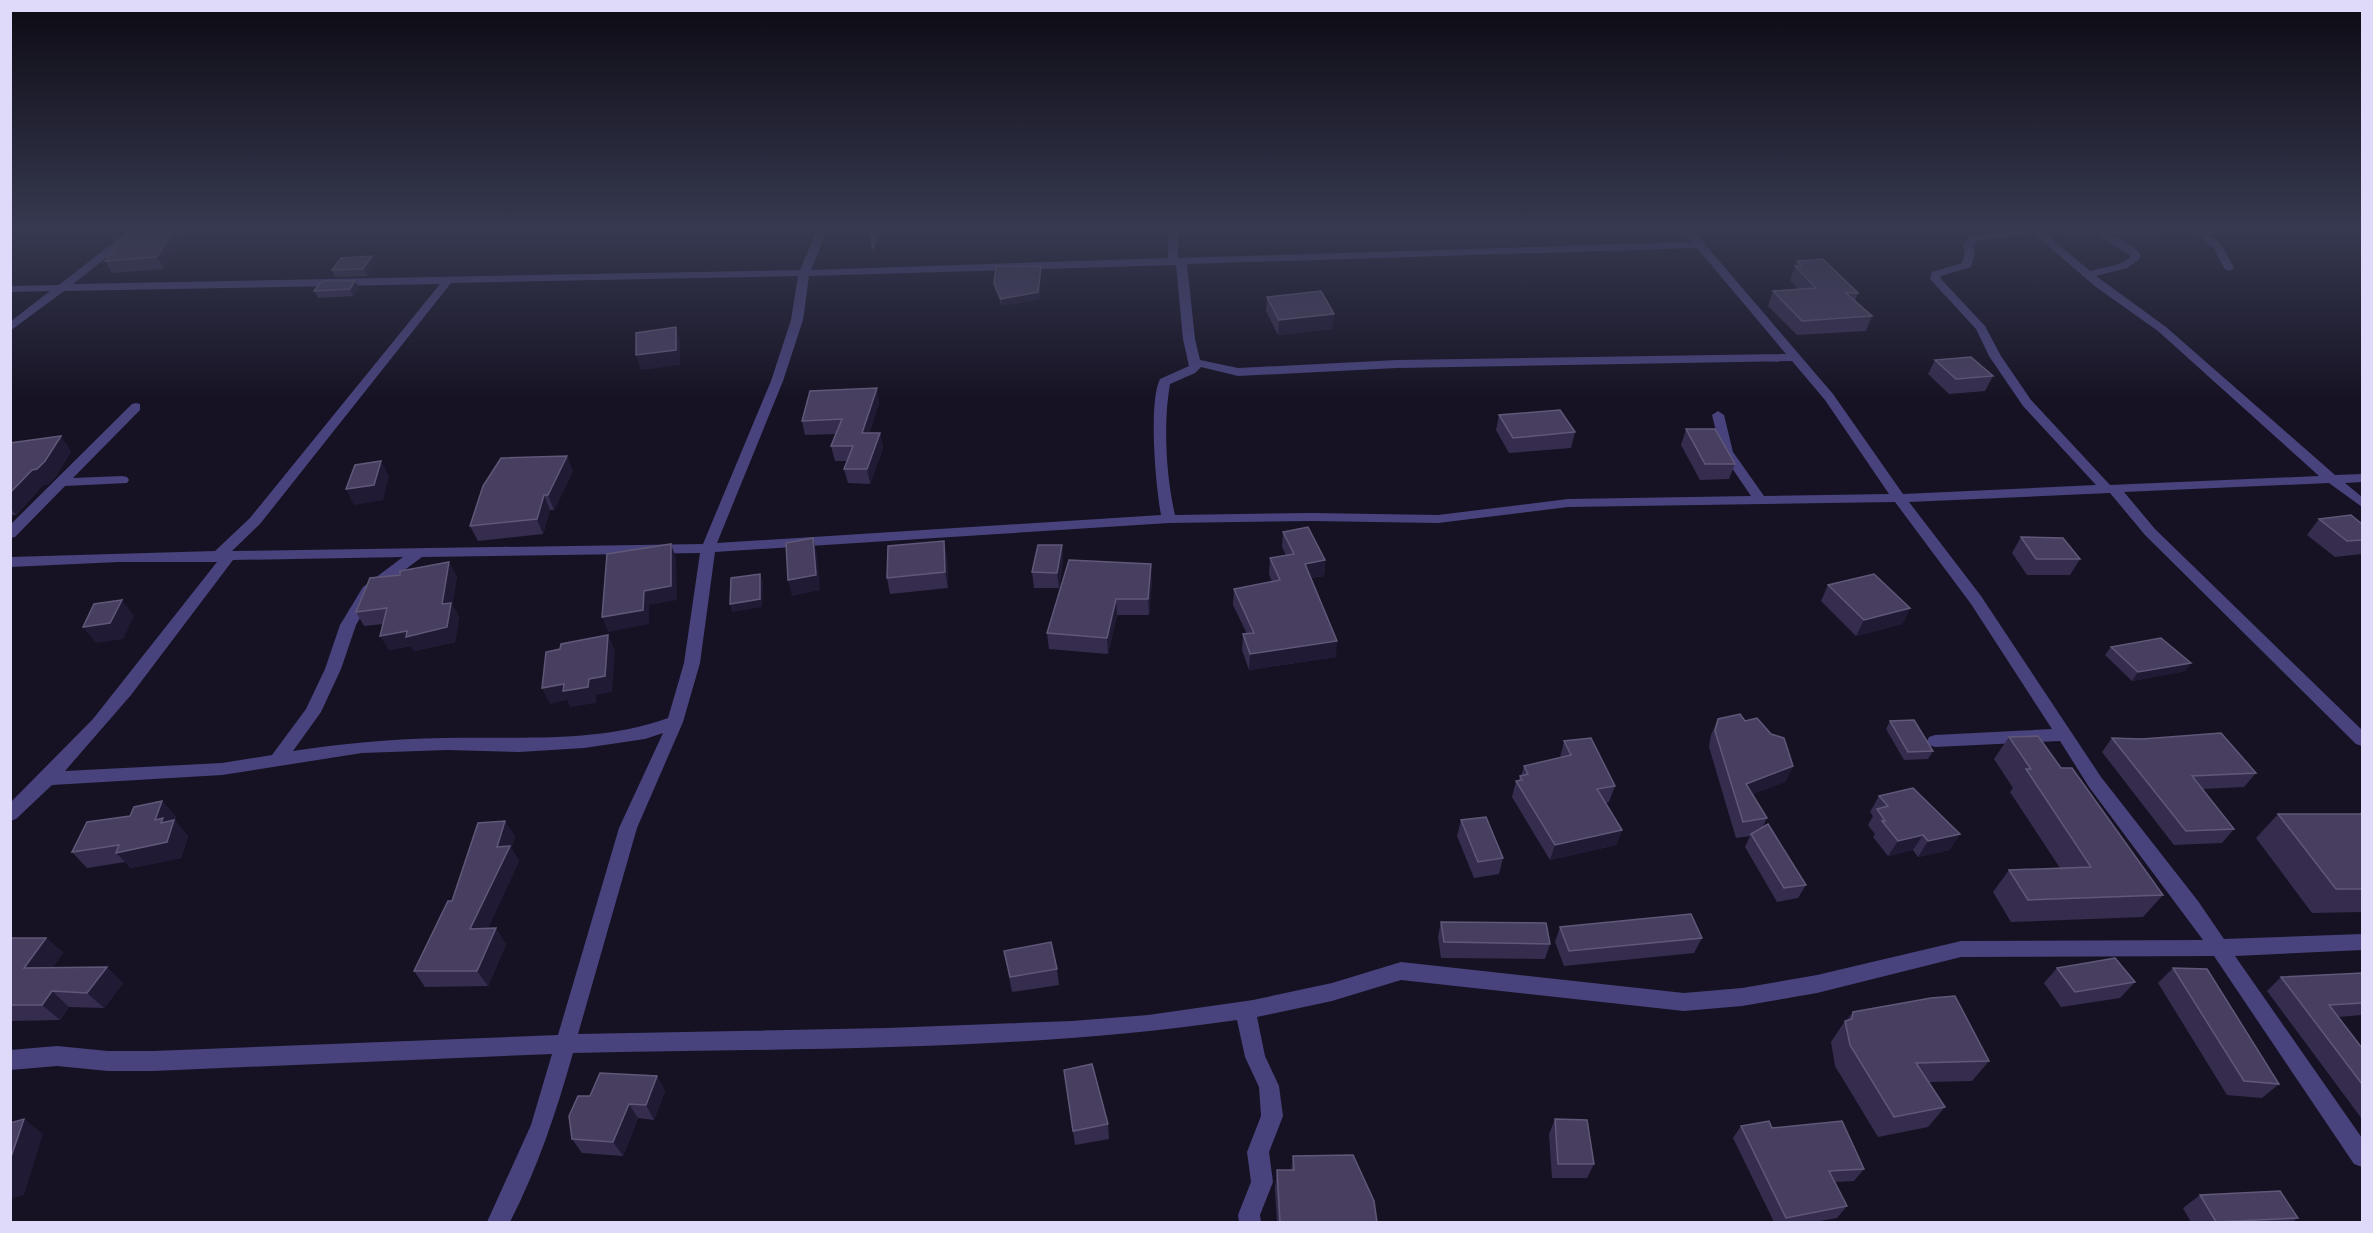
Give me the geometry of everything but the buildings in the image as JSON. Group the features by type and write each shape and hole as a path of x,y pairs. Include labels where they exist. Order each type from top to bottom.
{"street":[{"path":"10,328 65,286"},
{"path":"10,289 168,286"},
{"path":"10,814 51,778 130,686 223,557 255,521 444,286"},
{"path":"498,1222 519,1181 542,1125 628,828 675,722 692,663 708,548 777,381 797,321 802,286"},
{"path":"1169,519 1162,486 1161,398 1164,382 1175,375 1190,372 1195,368 1196,362 1189,337 1188,298 1184,286"},
{"path":"1733,286 1829,397 1899,498 1976,600 2095,782 2191,907 2362,1156"},
{"path":"1941,286 1981,328 1995,356 2027,403 2150,532 2362,740"},
{"path":"2103,286 2162,329 2362,503"},
{"path":"1196,362 1238,372 1397,364 1794,357"},
{"path":"10,534 65,482 136,407"},
{"path":"1718,415 1727,452 1760,500"},
{"path":"10,562 119,557 416,555 708,548 1169,519 1312,517 1438,519 1568,503 1899,498 2362,478"},
{"path":"65,482 122,480"},
{"path":"277,761 313,712 333,669 348,625 368,590 416,555"},
{"path":"51,778 222,769 362,747 447,744 519,746 584,742 645,733 675,722"},
{"path":"1935,741 2064,735"},
{"path":"10,1060 57,1056 153,1061 566,1044 887,1037 1072,1030 1148,1024 1245,1010 1332,992 1401,971 1684,1002 1742,997 1817,984 1961,949 2219,948 2362,942"},
{"path":"1245,1010 1255,1057 1269,1086 1272,1116 1258,1152 1262,1182 1249,1215 1250,1222"}]}
